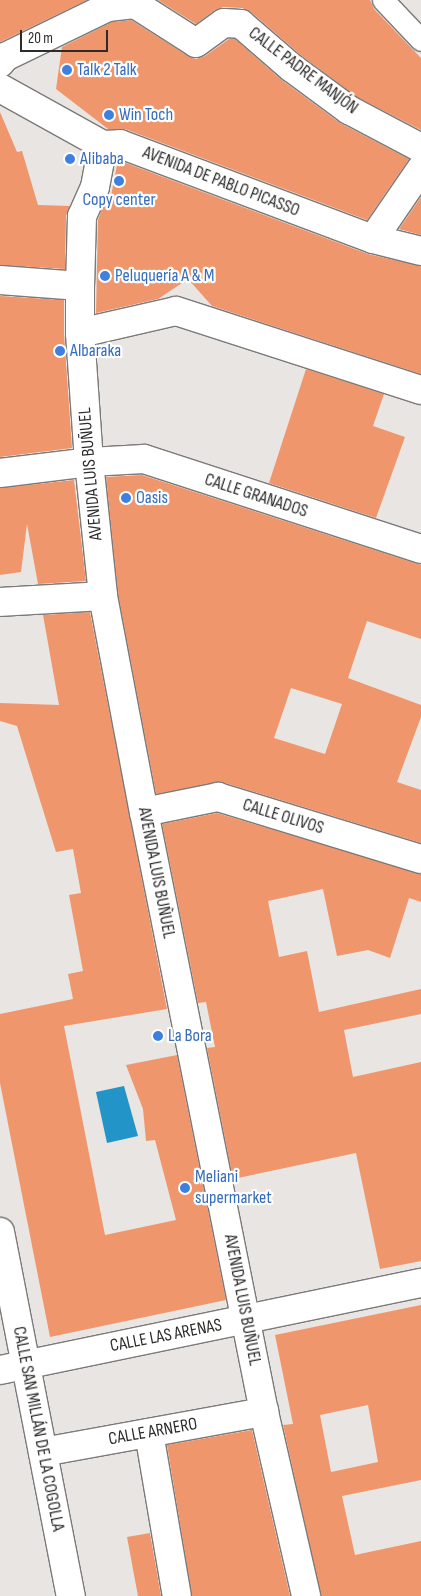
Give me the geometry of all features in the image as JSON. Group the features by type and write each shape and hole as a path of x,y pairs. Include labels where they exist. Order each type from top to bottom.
{"street":[{"path":"382,0 421,40"},
{"path":"0,63 6,57 106,3 137,2"},
{"name":"CALLE PADRE MANJÓN","path":"137,2 196,43 224,23 241,24 292,68 349,110 421,148"},
{"name":"AVENIDA DE PABLO PICASSO","path":"0,88 102,145 120,144 373,239 421,251"},
{"name":"AVENIDA LUIS BUÑUEL","path":"102,145 95,187 82,216 80,333 89,462 104,596 144,812 264,1412 306,1596"},
{"path":"373,239 421,169"},
{"path":"0,280 80,286"},
{"path":"80,333 176,310 421,390"},
{"name":"CALLE GRANADOS","path":"0,473 89,462 144,459 421,549"},
{"path":"0,602 104,596"},
{"name":"CALLE OLIVOS","path":"144,812 218,797 421,859"},
{"name":"CALLE SAN MILLÁN DE LA COGOLLA","path":"0,1232 71,1596"},
{"name":"CALLE LAS ARENAS","path":"0,1370 421,1283"},
{"name":"CALLE ARNERO","path":"43,1452 264,1412"},
{"path":"149,1433 177,1596"}],"water":[{"path":"124,1086 138,1136 107,1143 96,1092"}],"building":[{"path":"0,0 87,0 0,42"},
{"path":"158,0 370,0 374,9 421,58 421,130 357,97 302,56 251,12 242,8 224,7 215,10 196,24"},
{"path":"131,20 188,56 196,59 205,56 229,39 235,39 283,81 340,123 409,159 367,220 125,129 108,129 56,89 62,47 112,22"},
{"path":"0,112 17,152 22,151 38,205 70,206 66,216 65,269 0,265"},
{"path":"118,160 368,254 421,266 421,374 212,306 188,279 158,299 96,313 98,220 103,206 109,206"},
{"path":"421,197 421,235 399,229"},
{"path":"0,296 64,300 64,334 72,448 0,457"},
{"path":"306,369 384,394 373,426 405,437 376,518 269,483"},
{"path":"142,475 421,565 421,639 367,621 348,678 421,705 421,717 397,782 421,790 421,843 222,782 156,794 118,594 106,477","holes":["291,688 342,704 325,754 274,738"]},
{"path":"74,480 86,581 38,584 27,524 21,572 0,575 0,488"},
{"path":"90,612 167,1009 64,1026 105,1235 176,1220 155,1140 146,1141 143,1109 126,1065 177,1055 226,1300 50,1337 0,1083 0,1014 73,999 68,974 83,971 69,895 81,893 73,849 56,852 17,726 0,721 0,703 59,705 43,615"},
{"path":"217,813 421,874 421,902 409,898 390,958 368,950 337,956 323,889 268,901 279,957 307,951 319,1012 421,989 421,1014 344,1030 353,1077 421,1062 421,1261 380,1269 356,1153 233,1179 207,1048 215,1047 206,1002 198,1003 162,824"},
{"path":"421,1305 421,1480 342,1496 355,1555 421,1541 421,1596 321,1596 283,1425 293,1424 275,1335","holes":["368,1405 378,1462 331,1472 320,1415"]},
{"path":"252,1430 290,1596 192,1596 167,1445"},
{"path":"150,1533 161,1596 138,1596 127,1537"}],"place":[{"name":"Talk 2 Talk","path":"67,70"},
{"name":"Win Toch","path":"109,115"},
{"name":"Alibaba","path":"70,159"},
{"name":"Copy center","path":"119,181"},
{"name":"Peluquería A & M","path":"105,276"},
{"name":"Albaraka","path":"60,351"},
{"name":"Oasis","path":"126,498"},
{"name":"La Bora","path":"158,1036"},
{"name":"Meliani supermarket","path":"185,1188"}]}
